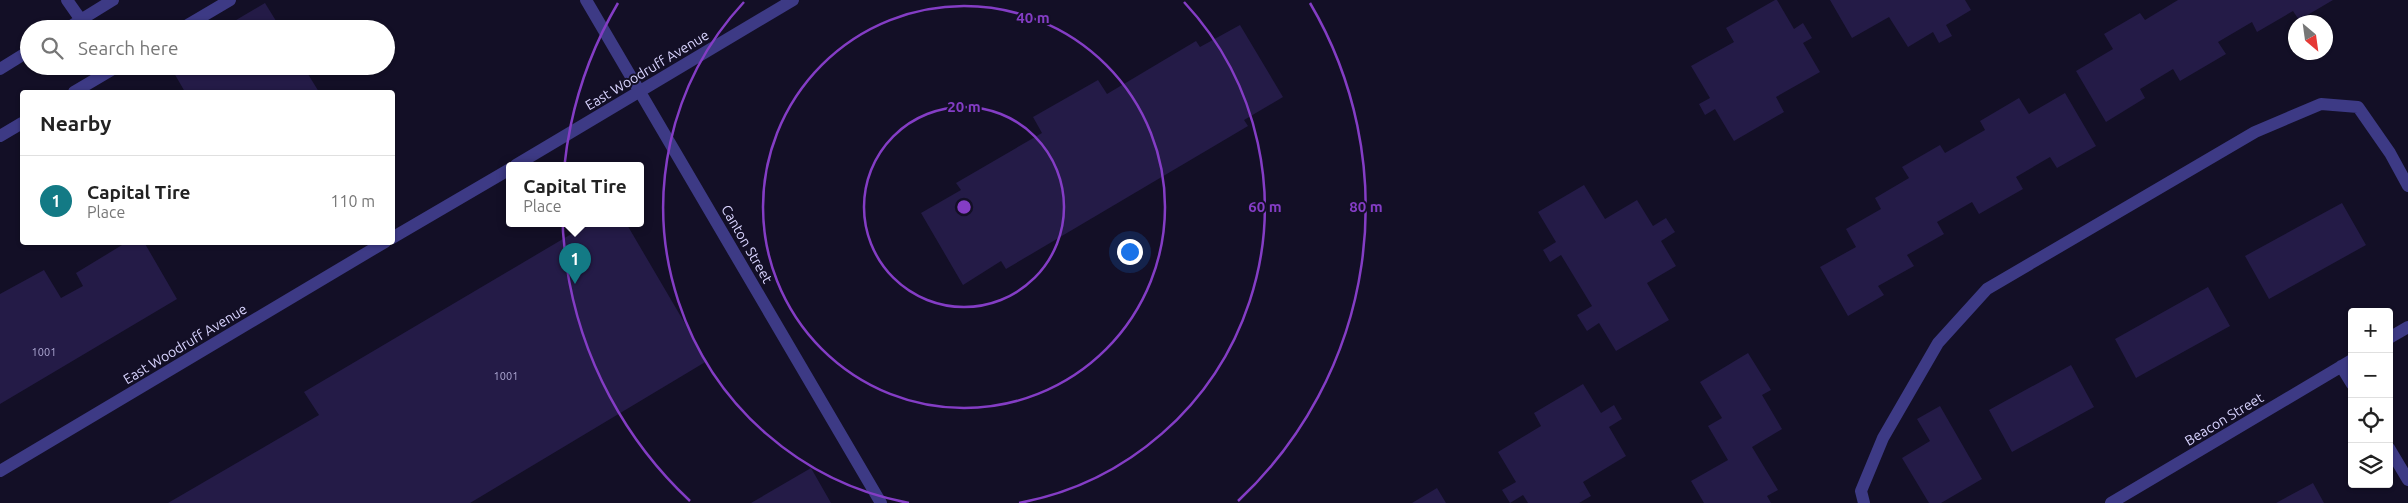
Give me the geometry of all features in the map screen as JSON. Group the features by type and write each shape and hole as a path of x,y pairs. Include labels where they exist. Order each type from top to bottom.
{"street":[{"path":"68,0 80,20 112,0"},
{"path":"196,20 230,0"},
{"name":"Canton Street","path":"586,0 881,503"},
{"name":"East Woodruff Avenue","path":"521,162 793,0"},
{"path":"0,69 20,57"},
{"path":"77,90 103,75"},
{"path":"1864,503 1861,491 1883,438 1938,343 1987,289 2110,215 2255,132 2321,104 2358,108 2390,153 2408,186"},
{"path":"0,136 20,124"},
{"path":"395,236 506,171"},
{"name":"East Woodruff Avenue","path":"0,471 381,245"},
{"path":"2393,336 2408,327"},
{"name":"Beacon Street","path":"2111,503 2346,363"},
{"path":"2393,455 2408,480"}],"building":[{"path":"1777,0 1794,29 1803,23 1812,38 1803,43 1820,72 1776,97 1784,112 1734,141 1715,109 1705,115 1699,104 1710,98 1691,66 1734,42 1726,28"},
{"path":"1830,0 1965,0 1971,10 1946,25 1952,36 1939,43 1933,32 1908,47 1889,17 1852,38"},
{"path":"2178,0 2333,0 2308,15 2296,15 2293,11 2257,32 2252,22 2218,42 2226,54 2180,81 2173,69 2140,89 2145,98 2106,122 2076,71 2113,49 2104,34 2140,13 2145,20"},
{"path":"265,3 275,20 236,20"},
{"path":"1240,25 1283,97 1244,120 1248,126 1006,269 1001,261 963,285 921,213 961,190 956,183 1042,133 1033,117 1098,80 1107,94 1196,41 1200,47"},
{"path":"175,75 309,75 318,90 184,90"},
{"path":"2065,93 2096,146 2057,168 2050,157 2016,177 2023,189 1979,214 1972,202 1937,222 1944,234 1907,255 1914,266 1878,286 1884,295 1848,316 1820,267 1856,247 1846,229 1881,209 1875,198 1909,178 1902,167 1940,145 1945,153 1985,130 1980,121 2019,98 2029,114"},
{"path":"1584,185 1605,219 1637,200 1653,226 1666,218 1675,232 1661,241 1676,266 1647,283 1669,320 1616,351 1599,323 1587,331 1577,315 1592,306 1561,255 1550,262 1543,250 1556,242 1538,212"},
{"path":"2342,203 2366,245 2269,299 2245,256"},
{"path":"583,227 628,227 707,361 470,503 168,503 319,415 304,392"},
{"path":"122,245 146,245 177,299 0,404 0,294 44,270 61,298 83,286 76,273"},
{"path":"2208,287 2230,326 2136,378 2115,339"},
{"path":"1748,353 1771,390 1762,395 1782,429 1752,447 1778,490 1767,496 1771,503 1704,503 1691,481 1728,460 1708,426 1722,418 1700,382"},
{"path":"2071,365 2094,407 2012,452 1989,410"},
{"path":"1583,384 1601,413 1614,405 1622,419 1609,427 1626,456 1583,482 1591,496 1579,503 1528,503 1523,495 1510,503 1502,490 1516,482 1498,452 1541,426 1534,413"},
{"path":"1940,406 1982,479 1941,503 1929,503 1902,458 1930,441 1917,419"},
{"path":"811,468 831,503 751,503"},
{"path":"2313,483 2324,503 2276,503"},
{"path":"1437,488 1446,503 1412,503"}],"place":[{"name":"Capital Tire","path":"575,284"}]}
